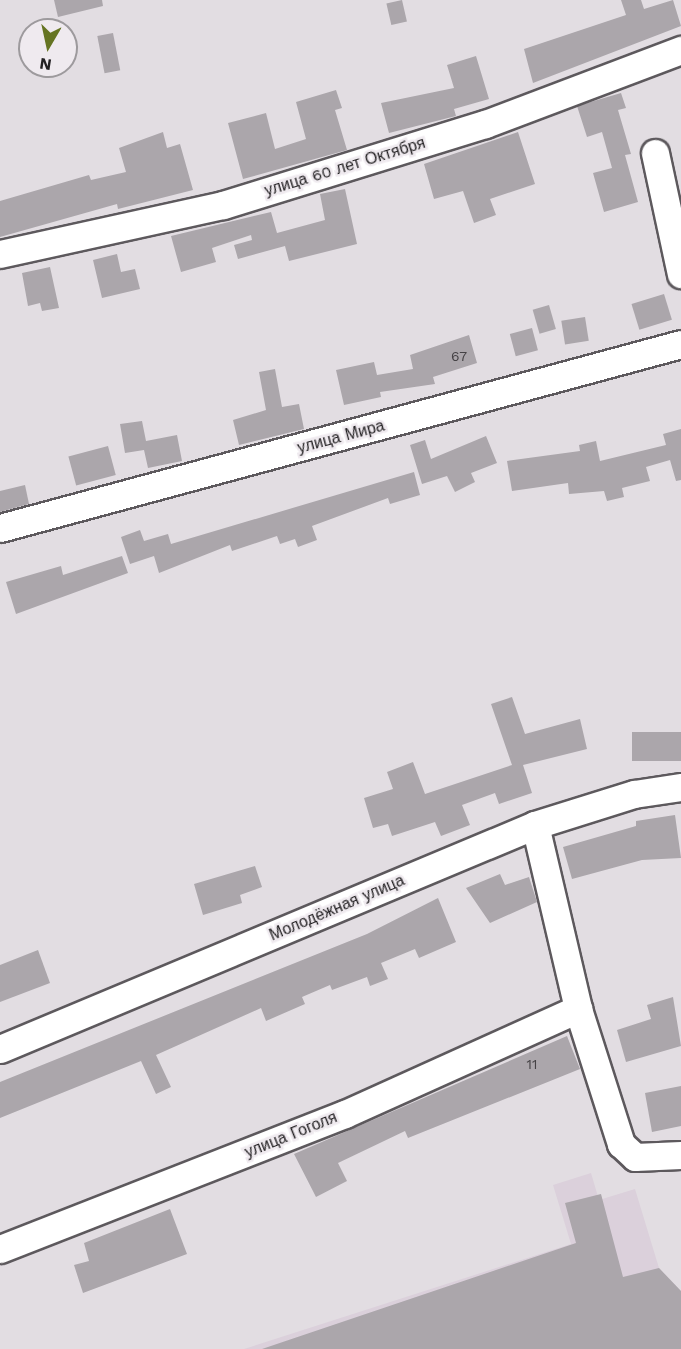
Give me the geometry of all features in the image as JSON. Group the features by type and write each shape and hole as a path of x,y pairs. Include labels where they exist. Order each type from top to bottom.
{"street":[{"name":"улица 60 лет Октября","path":"0,254 223,205 485,124 681,50"},
{"path":"655,153 681,274"},
{"name":"улица Мира","path":"0,528 681,344"},
{"name":"Молодёжная улица","path":"0,1049 535,825 634,794 681,786"},
{"path":"535,825 578,1009 621,1144 635,1157 681,1155"},
{"name":"улица Гоголя","path":"0,1249 345,1113 578,1009"}],"shaded area":[{"path":"591,1173 599,1200 635,1189 659,1268 681,1291 681,1349 244,1349 571,1244 553,1185"}],"building":[{"path":"54,0 102,0 103,6 58,17"},
{"path":"402,0 407,21 391,25 386,4"},
{"path":"621,0 641,0 644,9 673,0 681,26 533,83 524,49 626,15"},
{"path":"113,33 120,70 105,73 97,36"},
{"path":"476,56 489,99 454,109 456,116 389,133 381,103 454,88 447,65"},
{"path":"336,90 342,108 335,110 347,150 243,179 228,123 266,113 275,149 306,139 296,102"},
{"path":"621,93 626,108 618,110 631,154 625,155 638,202 604,212 593,173 612,168 602,132 587,137 577,106"},
{"path":"163,132 167,148 180,144 193,190 118,209 117,204 0,237 0,201 89,175 91,180 126,172 119,148"},
{"path":"518,132 535,184 490,199 496,215 474,223 463,191 434,199 424,164"},
{"path":"345,189 357,244 289,261 285,246 238,259 234,245 252,240 251,235 212,248 216,262 181,272 171,236 271,212 277,233 325,220 320,194"},
{"path":"117,254 121,272 135,269 140,289 102,298 93,260"},
{"path":"50,267 59,308 42,311 40,303 28,306 22,273"},
{"path":"664,294 672,320 639,330 631,304"},
{"path":"549,305 556,329 540,334 533,310"},
{"path":"585,317 589,341 565,344 561,321"},
{"path":"532,328 538,350 516,356 510,334"},
{"path":"469,335 477,363 433,377 435,384 380,392 381,397 344,405 336,370 374,362 377,375 413,369 410,355"},
{"path":"275,369 282,407 299,404 304,429 239,445 233,420 266,410 259,372"},
{"path":"142,421 146,441 177,435 182,461 148,468 144,450 125,453 120,424"},
{"path":"681,429 681,480 676,481 670,460 646,467 650,481 622,488 624,497 607,501 604,491 569,494 568,483 512,491 507,461 580,451 579,445 596,441 600,461 666,445 663,434"},
{"path":"486,436 497,463 471,473 475,482 455,492 447,476 422,484 410,445 425,440 431,459"},
{"path":"108,446 116,475 76,486 68,457"},
{"path":"414,472 420,495 390,504 388,498 312,526 317,540 298,547 295,539 280,544 277,536 232,551 230,545 159,573 154,556 130,564 121,537 140,530 144,541 168,534 171,544"},
{"path":"25,485 29,504 0,512 0,491"},
{"path":"122,556 128,573 16,614 6,582 61,566 63,575"},
{"path":"512,697 525,734 580,719 587,749 523,765 532,793 499,804 495,793 462,805 470,825 441,836 435,822 392,836 388,824 373,828 364,798 393,789 387,772 413,762 425,794 512,765 491,704"},
{"path":"632,732 681,732 681,761 632,761"},
{"path":"675,815 681,858 642,860 572,879 563,847 636,826 636,821"},
{"path":"255,866 262,887 240,895 242,903 203,915 194,884"},
{"path":"500,874 505,885 529,877 537,902 490,923 466,888"},
{"path":"438,898 456,942 419,958 415,949 381,963 388,979 370,986 367,977 332,990 330,985 302,997 305,1004 266,1021 261,1008 156,1055 171,1087 156,1094 141,1061 0,1118 0,1082 367,934"},
{"path":"38,950 50,983 0,1002 0,965"},
{"path":"673,997 681,1046 626,1062 617,1030 651,1019 647,1005"},
{"path":"567,1036 580,1069 408,1138 405,1131 338,1163 347,1181 316,1197 294,1154"},
{"path":"681,1086 681,1126 652,1132 645,1093"},
{"path":"601,1194 623,1277 659,1268 681,1291 681,1349 262,1349 576,1243 565,1203"},
{"path":"170,1209 187,1254 83,1293 74,1265 89,1261 84,1243"}]}
